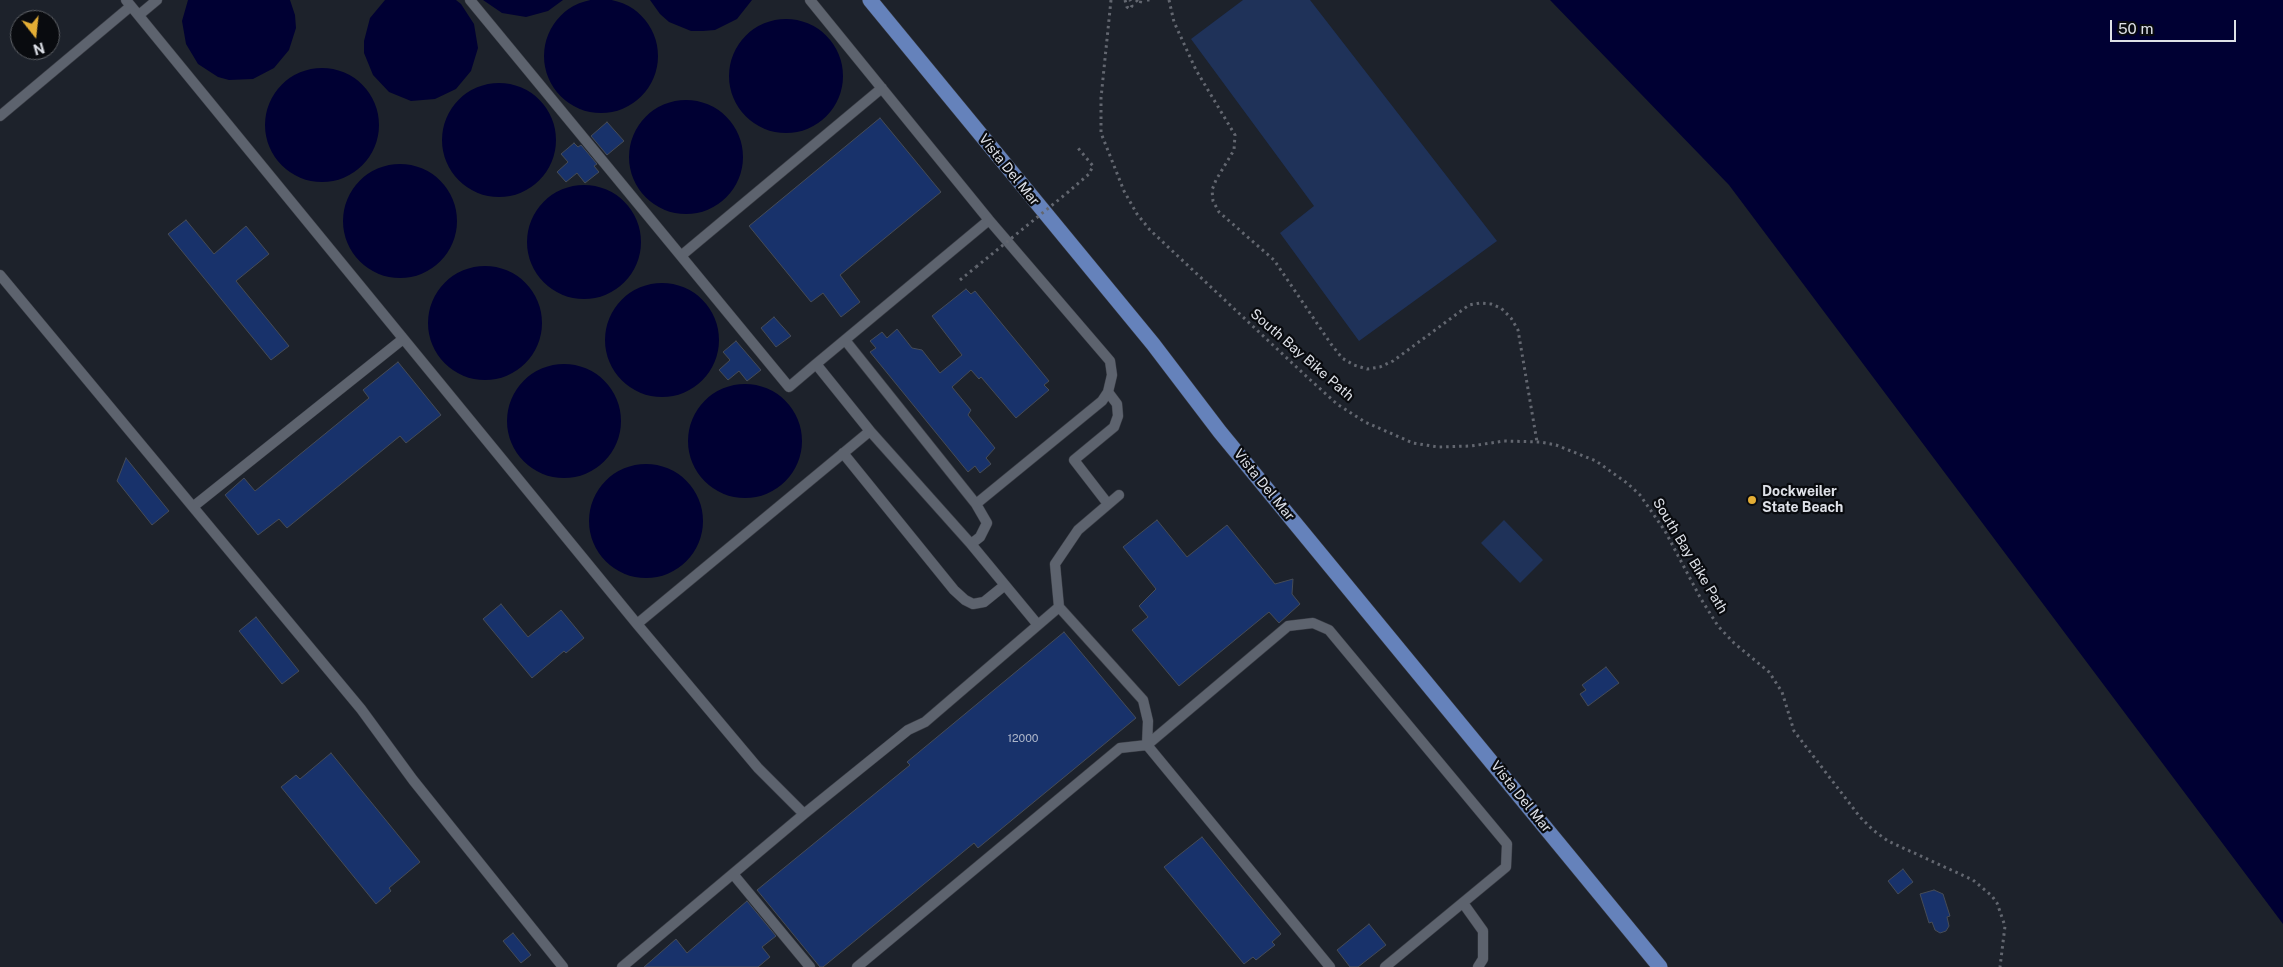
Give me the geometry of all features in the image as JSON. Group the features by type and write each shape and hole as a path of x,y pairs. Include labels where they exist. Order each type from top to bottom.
{"main road":[{"name":"Vista Del Mar","path":"870,0 1153,344 1220,432 1660,967"}],"lane":[{"path":"139,15 157,0"},
{"path":"470,0 789,387 989,220"},
{"path":"810,0 989,220 1110,361 1112,375 1108,392 1102,401 976,504"},
{"path":"0,116 128,3 637,624 758,768 804,814"},
{"path":"682,255 882,88"},
{"path":"0,275 361,709 414,780 563,967"},
{"path":"194,506 403,339"},
{"path":"845,340 976,504 987,523 980,536 971,544"},
{"path":"816,364 870,431 971,544 1038,624"},
{"path":"1108,392 1117,404 1118,416 1114,426 1074,460 1108,504"},
{"path":"637,624 870,431"},
{"path":"843,453 954,590 965,600 974,604 984,602 1005,586"},
{"path":"1119,495 1078,530 1055,564 1059,607 1143,700 1148,721 1147,745 1330,967"},
{"path":"622,967 804,814 908,730 925,722 1059,607"},
{"path":"857,967 1120,748 1147,745 1288,626 1313,623 1329,630 1507,844 1506,867 1385,967"},
{"path":"733,874 810,967"},
{"path":"1463,903 1483,931 1483,959 1478,967"}],"path":[{"name":"South Bay Bike Path","path":"1111,0 1101,98 1101,133 1124,192 1150,230 1306,376 1338,404 1365,422 1412,443 1438,447 1471,446 1504,440 1556,445 1596,461 1611,470 1640,495 1665,531 1714,619 1727,636 1769,672 1782,692 1794,730 1872,830 1888,841 1973,880 1992,896 1997,903 2005,926 2000,967"},
{"path":"1125,0 1129,8 1132,6 1130,0"},
{"path":"1136,0 1139,4 1142,2 1141,0"},
{"path":"1168,0 1174,22 1196,70 1235,134 1234,150 1212,190 1213,201 1219,212 1274,260 1331,344 1342,358 1354,365 1367,368 1380,367 1393,361 1469,305 1491,304 1501,308 1511,318 1518,330 1537,442"},
{"path":"960,280 1089,174 1093,166 1078,148"}],"shaded area":[{"path":"601,-1 623,4 641,16 653,34 658,56 653,78 641,96 623,108 601,113 579,108 561,96 549,78 544,56 549,34 561,16 579,4"},
{"path":"188,0 290,0 295,15 296,28 289,50 274,68 253,79 229,80 218,77 198,64 186,44 182,21"},
{"path":"385,0 456,0 461,4 474,24 478,48 471,71 456,89 435,99 411,101 389,92 373,75 364,53 364,41 370,18"},
{"path":"483,0 563,0 548,11 526,17 502,13"},
{"path":"650,0 752,0 737,19 715,30 691,31 669,22 660,14"},
{"path":"1243,0 1310,0 1497,241 1359,341 1280,233 1314,206 1191,39"},
{"path":"1550,0 2283,0 2283,924 1729,185"},
{"path":"786,19 808,24 826,36 838,54 843,76 838,98 826,116 808,128 786,133 764,128 746,116 734,98 729,76 734,54 746,36 764,24"},
{"path":"322,68 344,73 362,85 374,103 379,125 374,147 362,165 344,177 322,182 300,177 282,165 270,147 265,125 270,103 282,85 300,73"},
{"path":"499,83 521,88 539,100 551,118 556,140 551,162 539,180 521,192 499,197 477,192 459,180 447,162 442,140 447,118 459,100 477,88"},
{"path":"686,100 708,105 726,117 738,135 743,157 738,179 726,197 708,209 686,214 664,209 646,197 634,179 629,157 634,135 646,117 664,105"},
{"path":"400,164 422,169 440,181 452,199 457,221 452,243 440,261 422,273 400,278 378,273 360,261 348,243 343,221 348,199 360,181 378,169"},
{"path":"584,185 606,190 624,202 636,220 641,242 636,264 624,282 606,294 584,299 562,294 544,282 532,264 527,242 532,220 544,202 562,190"},
{"path":"485,266 507,271 525,283 537,301 542,323 537,345 525,363 507,375 485,380 463,375 445,363 433,345 428,323 433,301 445,283 463,271"},
{"path":"662,283 684,288 702,300 714,318 719,340 714,362 702,380 684,392 662,397 640,392 622,380 610,362 605,340 610,318 622,300 640,288"},
{"path":"564,364 586,369 604,381 616,399 621,421 616,443 604,461 586,473 564,478 542,473 524,461 512,443 507,421 512,399 524,381 542,369"},
{"path":"745,384 767,389 785,401 797,419 802,441 797,463 785,481 767,493 745,498 723,493 705,481 693,463 688,441 693,419 705,401 723,389"},
{"path":"646,464 668,469 686,481 698,499 703,521 698,543 686,561 668,573 646,578 624,573 606,561 594,543 589,521 594,499 606,481 624,469"},
{"path":"1504,520 1543,560 1520,583 1481,543"}],"building":[{"path":"880,118 941,192 840,275 860,302 841,317 823,293 811,302 749,226"},
{"path":"607,122 624,141 607,155 591,136"},
{"path":"574,143 578,147 581,145 597,164 594,166 599,172 585,183 577,173 566,182 557,172 568,162 561,154"},
{"path":"186,220 214,254 246,226 269,254 236,281 289,346 271,360 168,234"},
{"path":"966,289 971,294 975,291 1049,381 1044,385 1049,390 1016,418 981,377 979,379 971,370 952,387 971,410 968,415 995,448 986,458 991,464 980,473 975,466 968,472 870,352 876,348 870,341 882,332 887,338 897,329 912,348 922,350 940,373 962,355 932,316"},
{"path":"774,317 791,336 776,347 761,328"},
{"path":"736,341 761,370 747,381 739,371 728,380 719,370 730,360 723,352"},
{"path":"398,362 441,415 406,443 400,436 287,528 279,519 258,535 225,495 244,478 255,491 369,398 363,390"},
{"path":"126,458 169,511 152,525 117,481"},
{"path":"1157,520 1187,557 1227,525 1275,584 1293,579 1292,594 1300,604 1279,623 1269,612 1179,686 1132,630 1148,617 1139,606 1156,589 1123,547"},
{"path":"501,604 528,637 561,610 584,638 566,653 564,651 532,678 483,619"},
{"path":"256,617 299,671 282,684 239,631"},
{"path":"1064,632 1136,718 978,848 974,843 823,967 820,967 757,890 910,765 907,762"},
{"path":"1606,667 1619,683 1588,706 1580,694 1586,690 1582,685"},
{"path":"331,753 420,862 389,888 391,891 376,904 281,787 296,775 300,779"},
{"path":"1202,837 1281,934 1272,942 1275,945 1256,960 1253,957 1244,964 1164,867"},
{"path":"1903,869 1913,882 1898,894 1888,881"},
{"path":"1934,890 1943,894 1950,916 1947,917 1949,926 1946,931 1940,933 1935,930 1932,922 1929,923 1920,894"},
{"path":"747,901 776,936 762,947 770,957 758,967 644,967 676,939 687,953"},
{"path":"1369,924 1386,945 1358,967 1350,967 1337,950"},
{"path":"513,933 531,955 521,963 503,941"}],"place":[{"name":"Dockweiler State Beach","path":"1752,500"}]}
